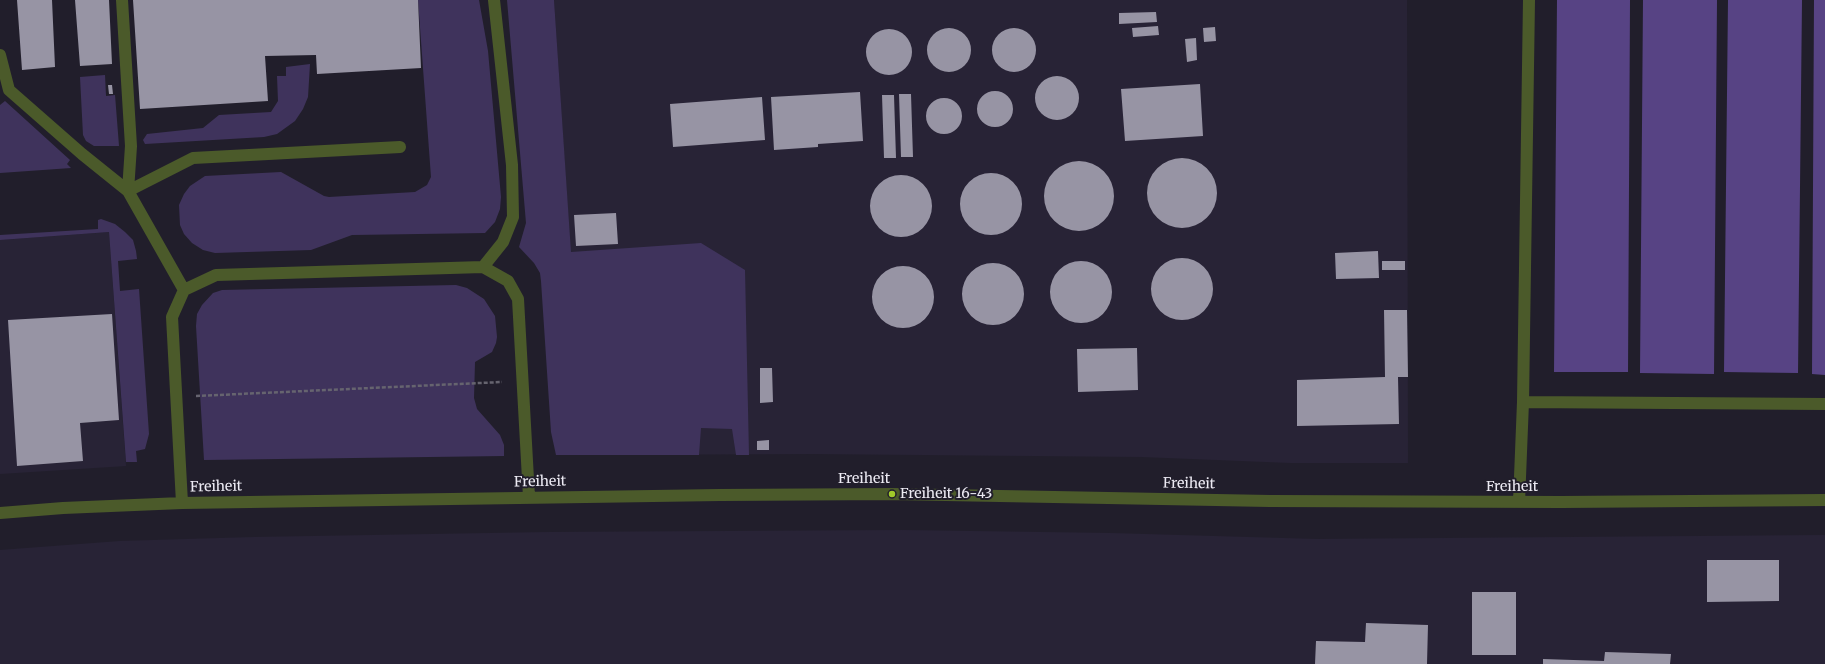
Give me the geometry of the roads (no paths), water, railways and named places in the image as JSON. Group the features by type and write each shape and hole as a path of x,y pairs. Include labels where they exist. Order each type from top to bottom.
{"street":[{"path":"122,0 130,146 128,191"},
{"path":"483,267 503,242 512,216 512,165 494,0"},
{"path":"1519,502 1523,402 1529,0"},
{"path":"0,55 9,90 82,154 128,191 184,290"},
{"path":"128,191 193,158 400,147"},
{"path":"182,503 172,317 184,290 216,275 483,267 508,281 518,299 529,497"},
{"path":"1523,402 1825,404"},
{"name":"Freiheit","path":"0,513 63,508 182,503 529,497 892,494 1270,501 1519,502 1825,500"}],"place":[{"name":"Freiheit 16-43","path":"892,494"}]}
